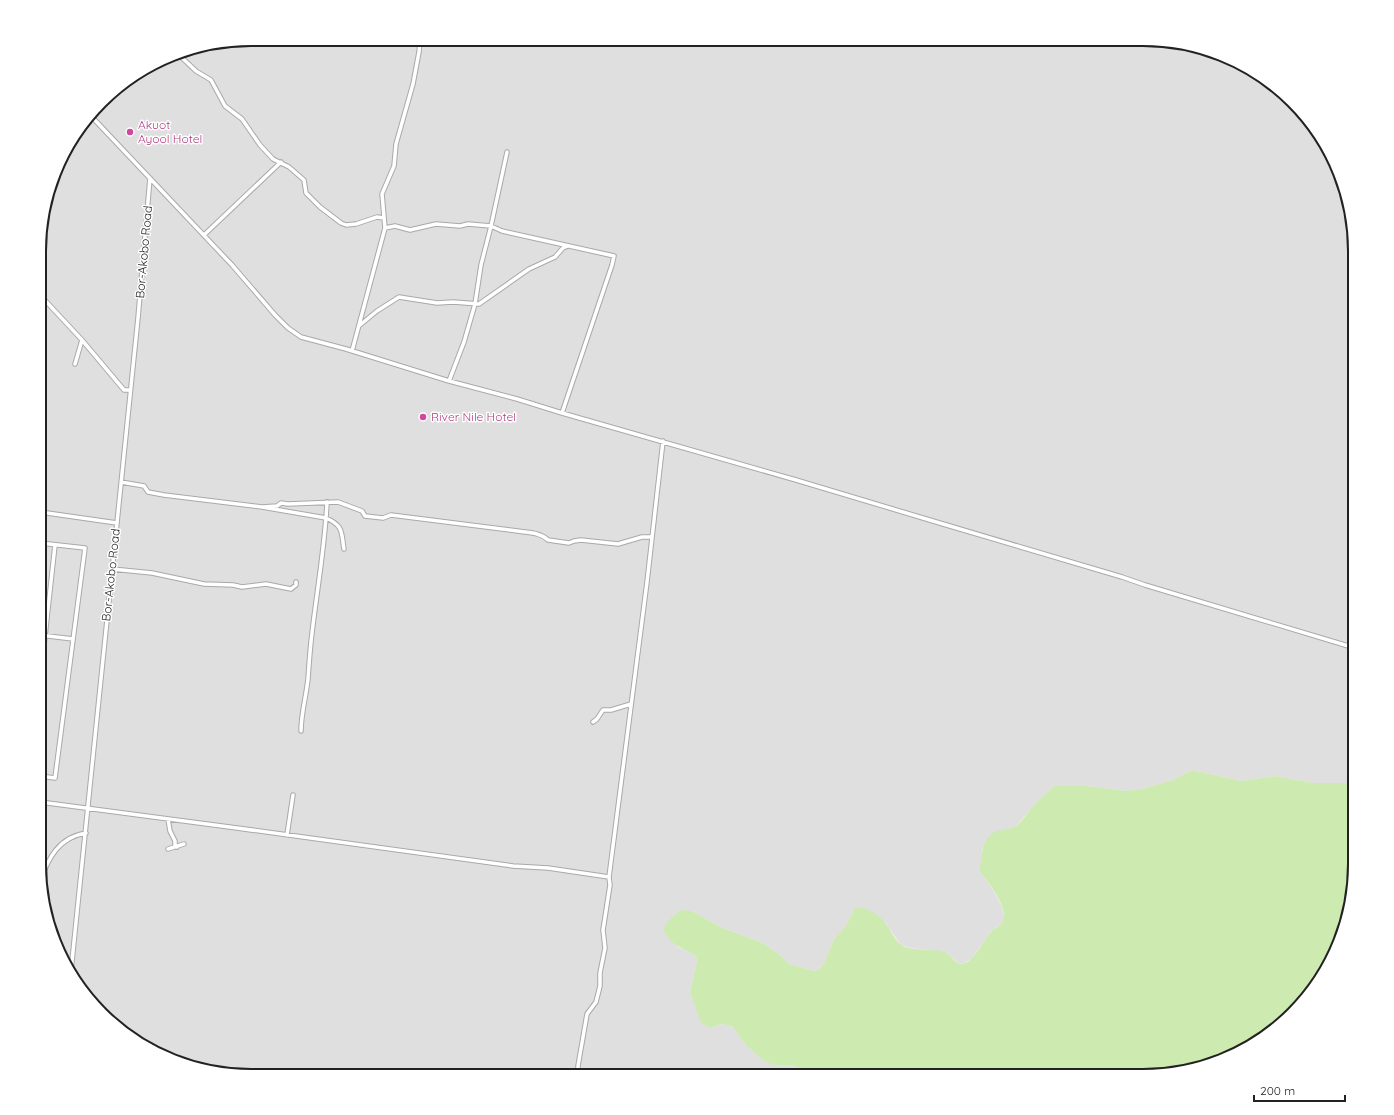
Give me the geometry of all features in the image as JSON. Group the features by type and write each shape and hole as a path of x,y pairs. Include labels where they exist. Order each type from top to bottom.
{"street":[{"path":"352,351 385,228 382,194 394,166 396,144 413,84 420,46"},
{"path":"183,58 196,71 211,80 225,106 242,120 260,145 273,159 289,167 304,180 306,193 320,207 341,223 346,225 356,224 377,217 384,218"},
{"path":"95,119 204,235 288,328 308,340 352,351 449,381 517,399 1016,545 1348,646"},
{"path":"449,381 464,342 475,304 481,265 507,152"},
{"path":"204,235 281,162"},
{"name":"Bor-Akobo Road","path":"72,964 138,318 150,178"},
{"path":"385,228 395,226 410,230 436,224 491,226 502,231 614,256 562,413"},
{"path":"359,325 399,297 437,303 453,302 480,304 529,269 554,257 563,248 568,246"},
{"path":"46,301 82,340 124,390 130,390"},
{"path":"75,364 82,340"},
{"path":"578,1069 587,1014 596,1002 600,986 600,973 605,948 603,930 610,885 609,877 663,442"},
{"path":"121,482 144,486 148,492 164,495 262,507 326,518 334,521 341,528 344,549"},
{"path":"301,731 327,502"},
{"path":"262,507 277,506 282,503 338,502 362,511 365,516 383,518 390,515 490,529 525,532 538,534 548,540 569,544 574,541 581,540 618,544 642,537 651,537"},
{"path":"46,513 117,522"},
{"path":"46,544 85,548 55,778 46,777"},
{"path":"46,627 55,545"},
{"path":"112,569 152,573 179,580 204,584 233,585 242,587 266,584 291,589 296,585 296,582"},
{"path":"46,636 73,639"},
{"path":"593,722 603,710 611,710 631,704"},
{"path":"287,835 293,795"},
{"path":"46,803 513,866 548,868 609,877"},
{"path":"168,819 170,831 177,847"},
{"path":"46,869 53,854 61,843 80,834 86,833"},
{"path":"168,849 184,844"}],"shaded area":[{"path":"237,46 1157,46 1196,53 1222,62 1246,73 1268,88 1288,106 1314,137 1327,160 1337,185 1344,211 1348,237 1348,783 1314,783 1275,776 1241,781 1192,770 1173,780 1141,789 1125,791 1088,786 1054,786 1034,805 1016,826 990,835 982,849 982,860 979,870 993,890 1001,905 1004,921 991,931 972,958 963,964 958,963 946,952 911,948 901,945 885,922 855,908 845,927 834,939 823,965 820,969 815,971 789,964 763,943 722,928 692,911 677,947 687,950 696,956 697,962 690,992 711,1028 721,1024 732,1026 745,1044 774,1065 796,1066 799,1069 237,1069 198,1062 172,1053 148,1042 126,1027 106,1009 80,978 67,955 57,930 50,904 46,878 46,237 53,198 62,172 73,148 88,126 106,106 137,80 160,67 185,57 211,50"}],"green space":[{"path":"1192,770 1241,781 1275,776 1314,783 1348,783 1348,878 1341,917 1332,943 1321,967 1306,989 1288,1009 1268,1027 1246,1042 1234,1048 1196,1062 1157,1069 799,1069 796,1066 774,1065 764,1061 745,1044 732,1026 721,1024 711,1028 701,1023 690,992 697,962 696,956 674,944 667,937 664,931 665,925 681,910 692,911 722,928 763,943 789,964 815,971 820,969 823,965 834,939 845,927 855,908 864,908 880,917 900,944 909,948 945,952 959,964 966,963 974,956 991,931 1001,925 1004,920 1001,903 979,870 985,843 992,833 1016,826 1036,802 1054,786 1088,786 1125,791 1141,789 1173,780"}],"place":[{"name":"Akuot Ayool Hotel","path":"130,132"},
{"name":"River Nile Hotel","path":"423,417"}]}
